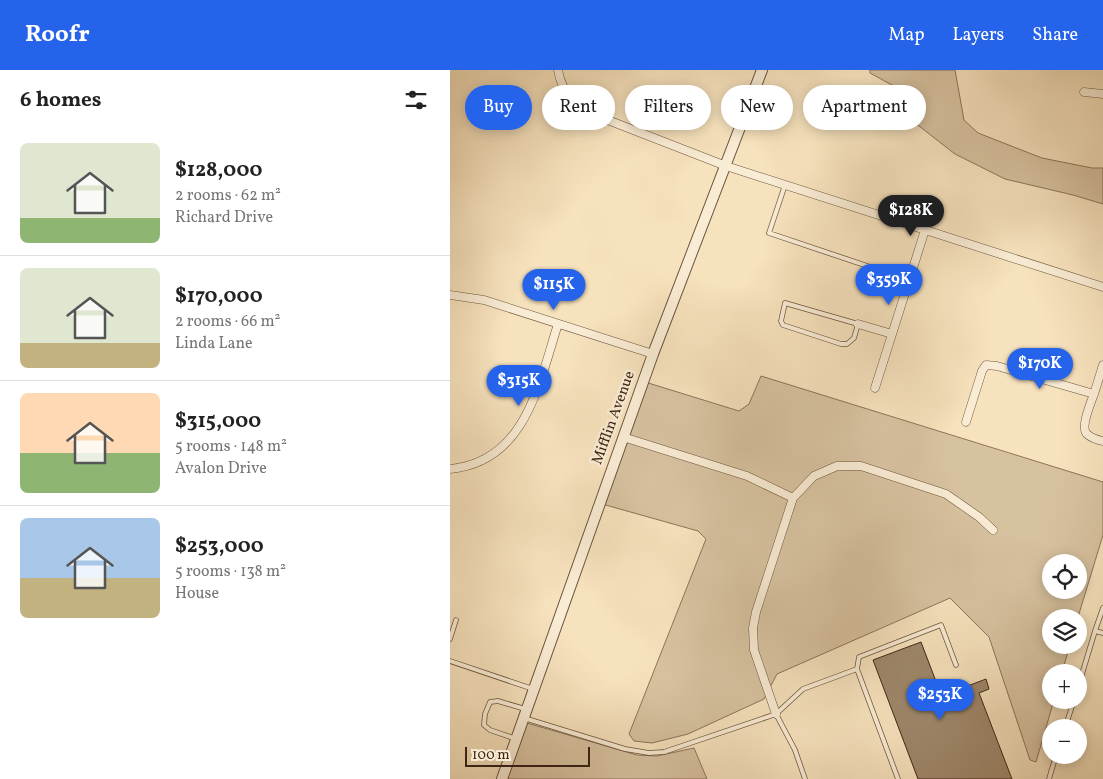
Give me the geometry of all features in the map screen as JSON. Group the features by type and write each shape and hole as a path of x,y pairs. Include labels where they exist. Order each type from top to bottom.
{"street":[{"path":"558,70 561,82 570,97 583,109 726,166 1103,287"},
{"name":"Mifflin Avenue","path":"502,779 653,354 762,70"},
{"path":"1084,92 1103,94"},
{"path":"875,388 925,230"},
{"path":"450,295 484,300 653,354"},
{"path":"450,469 464,466 488,456 505,445 523,423 534,399 558,324"},
{"path":"858,324 892,334"},
{"path":"966,422 982,371 989,364 1094,394"},
{"path":"1103,365 1085,424 1087,434 1103,441"},
{"path":"623,437 747,476 793,498"},
{"path":"776,714 754,650 753,628 756,612 793,498 814,476 838,466 861,466 946,494 979,517 993,530"}],"lane":[{"path":"786,185 769,233 909,280"},
{"path":"785,303 858,324 854,338 847,344 841,344 788,328 781,321 785,303"},
{"path":"1085,664 1103,608"},
{"path":"450,638 456,620"},
{"path":"898,779 857,669 859,657 941,625 956,665"},
{"path":"1096,630 1103,633"},
{"path":"450,661 533,690"},
{"path":"516,739 490,730 484,725 485,714 490,702 498,700 524,714 625,749 649,753 664,752 776,714 803,689 857,669"},
{"path":"776,714 795,750 805,779"},
{"path":"1049,779 1053,764"}],"shaded area":[{"path":"870,70 955,70 964,120 978,133 1042,158 1092,168 1103,168 1103,204 1005,179 955,154 924,130 926,130 926,85 892,85 870,73"},
{"path":"761,376 1103,482 1103,535 1087,587 1087,554 1042,554 1042,599 1083,599 1080,609 1042,609 1042,654 1067,654 1064,664 1042,664 1042,709 1051,709 1048,719 1042,719 1042,741 1036,762 1030,760 989,637 950,598 777,674 764,699 688,734 652,743 634,741 629,734 706,539 698,531 602,504 645,382 739,411 749,404"},
{"path":"527,723 637,755 657,756 694,748 707,779 504,779 522,725"}],"building":[{"path":"921,642 940,692 951,688 952,692 986,679 989,689 979,693 1012,779 918,779 873,660"}]}
